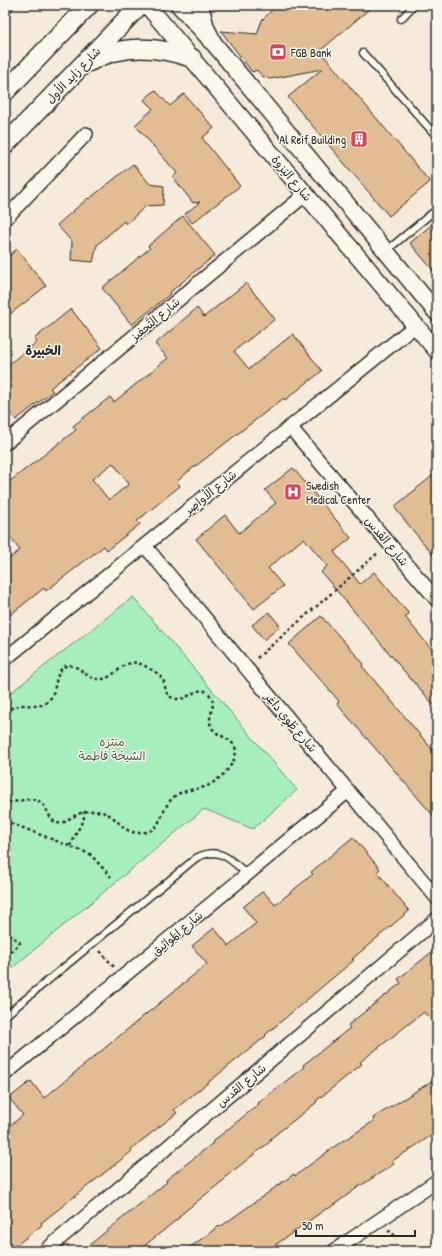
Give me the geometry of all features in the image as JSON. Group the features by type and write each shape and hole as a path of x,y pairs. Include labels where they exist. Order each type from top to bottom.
{"main road":[{"path":"5,92 89,5"},
{"name":"شارع زايد الأول","path":"5,145 140,5"},
{"path":"199,5 205,28 211,40"},
{"path":"81,66 107,54 134,48 163,50 192,58"}],"street":[{"name":"شارع اليَزوة","path":"147,5 437,351"},
{"path":"179,5 211,40 436,309"},
{"path":"5,219 86,134"},
{"name":"شارع التَّحفِيز","path":"5,443 306,194"},
{"name":"شارع الأواصِر","path":"5,659 416,326"},
{"name":"شارع القدس","path":"290,427 437,600"},
{"name":"شارع طَوِي داغِر","path":"145,546 437,898"},
{"name":"شارع المَواثِيق","path":"5,1074 348,791"},
{"name":"شارع القدس","path":"46,1251 437,919"},
{"path":"334,1251 437,1182"}],"lane":[{"path":"401,18 414,5"},
{"path":"363,52 437,137"},
{"path":"386,251 437,209"},
{"path":"5,1016 196,858 211,853 226,856 247,874"}],"path":[{"path":"257,658 389,543"},
{"path":"5,712 18,706 36,706 45,704 51,697 60,670 68,665 75,666 91,678 101,680 105,679 125,664 133,663 150,669 159,675 162,679 167,694 173,698 183,699 194,692 206,692 210,696 213,705 210,726 213,730 232,743 235,753 231,765 220,777 206,786 177,795 166,805 159,824 147,832 129,831 110,815 104,812 83,812 63,823 58,823 51,819 45,806 36,800 32,799 5,802"},
{"path":"70,846 84,818 83,812"},
{"path":"5,820 90,854 111,877"},
{"path":"5,930 20,943 5,957"},
{"path":"94,943 122,978"},
{"path":"384,1235 390,1231 397,1238"}],"green space":[{"name":"منتزه الشيخة فاطمة","path":"133,597 297,790 253,829 204,809 5,974 5,697"}],"building":[{"path":"277,5 374,5 320,51 430,182 389,216 288,97 322,69 270,79 262,76 257,70 252,72 221,31 257,34 262,20"},
{"path":"155,90 170,106 184,94 214,128 202,138 240,186 192,223 185,214 200,202 193,203 173,177 177,173 135,125 153,109 144,100"},
{"path":"133,164 150,184 164,186 163,205 146,206 126,224 124,221 97,245 93,262 71,260 72,242 57,225 88,198 89,199"},
{"path":"183,216 215,255 132,325 102,288 150,248 148,246"},
{"path":"437,220 437,275 410,243"},
{"path":"17,249 46,286 5,318 5,259"},
{"path":"246,283 275,319 234,351 249,369 293,334 322,371 285,400 284,398 184,475 177,482 180,486 137,521 140,524 107,550 104,546 46,591 44,588 5,619 5,562 20,550 5,531 5,485 76,430 73,426 110,397 114,402 168,358 155,344 197,308 204,317","holes":["113,463 129,484 109,500 92,479"]},
{"path":"71,309 102,348 50,388 53,391 16,420 5,407 5,367 37,342 34,339"},
{"path":"293,468 351,538 334,552 360,584 374,572 409,614 405,617 437,656 437,709 321,572 327,566 304,538 268,568 283,586 254,609 196,539 225,515 239,533 276,503 265,490"},
{"path":"437,472 437,560 394,507"},
{"path":"269,612 280,626 264,640 252,625"},
{"path":"321,616 364,664 362,666 437,755 437,820 337,704 339,701 289,644"},
{"path":"353,837 380,869 377,872 409,911 352,959 354,960 265,1035 266,1036 174,1110 177,1113 131,1149 132,1151 41,1223 42,1225 9,1251 5,1251 5,1130 23,1115 9,1098 31,1081 44,1098 207,964 192,946 214,928 229,946 256,923 243,907 263,891 275,905 313,874 311,872"},
{"path":"437,948 437,1028 424,1012 360,1062 362,1064 270,1139 271,1141 224,1178 225,1179 138,1251 82,1251 167,1182 166,1180 213,1143 212,1142 259,1104 258,1103 304,1067 303,1065 350,1028 348,1025 401,983 398,979"},
{"path":"437,1078 437,1132 392,1161 394,1164 328,1209 327,1208 267,1251 185,1251 294,1174 295,1176 338,1144 374,1121 373,1118"}],"place":[{"name":"FGB Bank","path":"278,52"},
{"name":"Al Reif Building","path":"359,139"},
{"name":"Swedish Medical Center","path":"293,492"}],"district":[{"name":"الخبيرة","path":"43,350"}]}
